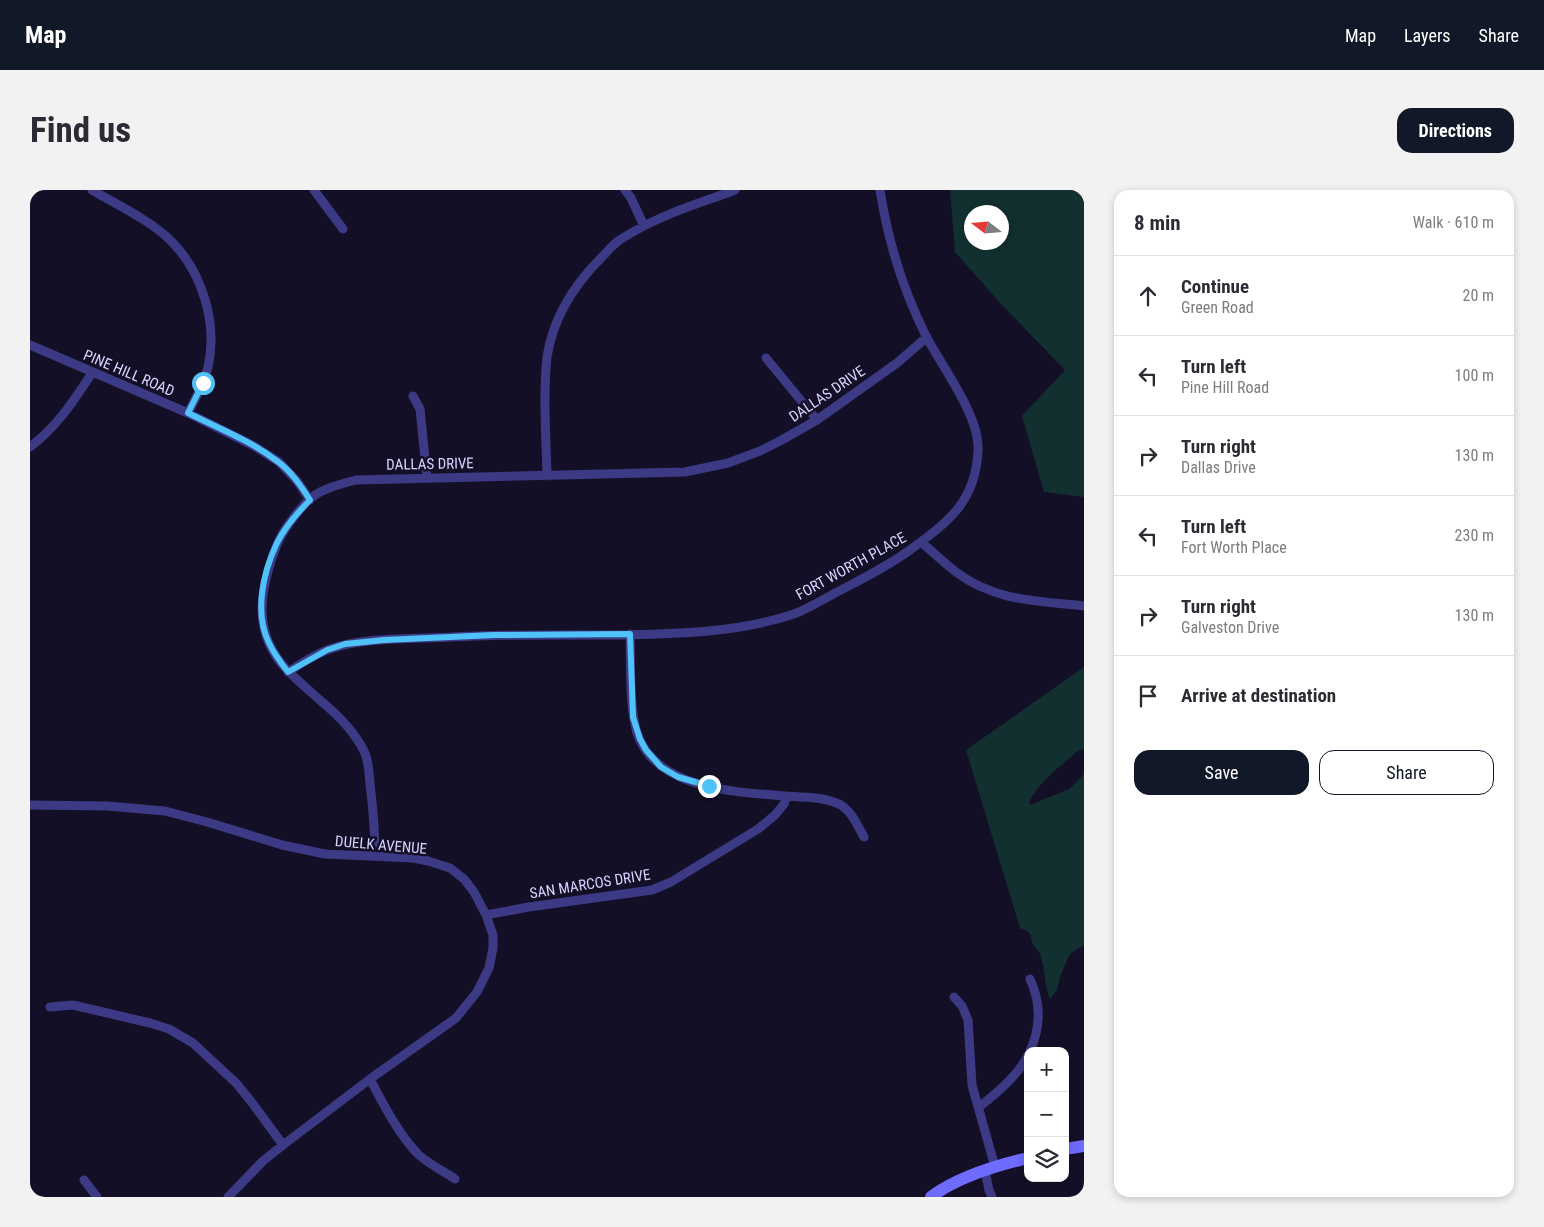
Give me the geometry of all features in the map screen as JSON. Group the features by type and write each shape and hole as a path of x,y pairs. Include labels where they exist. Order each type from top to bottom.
{"street":[{"path":"92,190 152,226 170,240 191,266 200,284 211,334 210,353 203,383 188,413"},
{"path":"314,190 343,229"},
{"path":"625,190 631,198 644,226"},
{"path":"547,476 545,389 548,356 560,311 590,269 617,242 666,215 735,190"},
{"name":"FORT WORTH PLACE","path":"288,672 327,650 345,644 384,640 494,635 630,634 725,630 758,624 806,609 865,577 901,557 946,522 966,500 973,481 978,452 978,439 972,417 927,337 910,299 895,257 882,207 880,190"},
{"name":"DALLAS DRIVE","path":"375,856 375,825 365,752 355,735 340,718 288,672 268,642 263,625 263,588 278,542 296,515 310,500 319,492 356,480 685,472 728,463 760,451 817,420 897,363 927,337"},
{"name":"PINE HILL ROAD","path":"30,345 188,413 254,446 278,462 297,481 310,500"},
{"path":"766,358 817,420"},
{"path":"30,447 46,435 69,408 92,373"},
{"path":"413,396 420,409 427,478"},
{"path":"921,542 956,572 992,592 1015,599 1084,606"},
{"path":"630,634 633,717 646,750 661,767 678,777 735,792 823,800 838,804 849,811 864,837"},
{"name":"SAN MARCOS DRIVE","path":"486,915 529,907 652,890 671,882 758,828 775,815 784,804 787,796"},
{"name":"DUELK AVENUE","path":"30,805 107,806 165,811 282,845 324,854 413,858 428,861 450,868 464,879 474,892 486,915 493,935 494,948 489,968 477,992 456,1018 370,1078 283,1145 228,1197"},
{"path":"1030,979 1036,991 1039,1017 1031,1047"},
{"path":"954,996 962,1006 968,1020 972,1085 979,1108 990,1169 989,1190 992,1197"},
{"path":"50,1007 73,1005 150,1023 169,1029 193,1043 237,1084 283,1145"},
{"path":"979,1108 997,1093 1024,1061"},
{"path":"370,1078 384,1106 410,1145 420,1156 455,1179"},
{"path":"1069,1148 1084,1146"},
{"path":"931,1197 952,1185 990,1169 1024,1159"},
{"path":"84,1180 97,1197"}],"green space":[{"path":"950,190 1084,190 1084,497 1044,492 1022,416 1065,370 1001,304 955,252"},
{"path":"1084,667 1084,749 1078,751 1051,774 1029,802 1030,805 1069,789 1084,774 1084,945 1070,954 1060,977 1057,990 1050,999 1039,952 1034,946 1029,933 1020,928 966,750"}],"route":[{"path":"203,383 188,413 254,446 278,462 297,481 310,500 296,515 278,542 263,588 263,625 268,642 288,672 306,660 345,644 384,640 494,635 630,634 633,717 640,739 646,750 661,767 678,777 709,786"}]}
